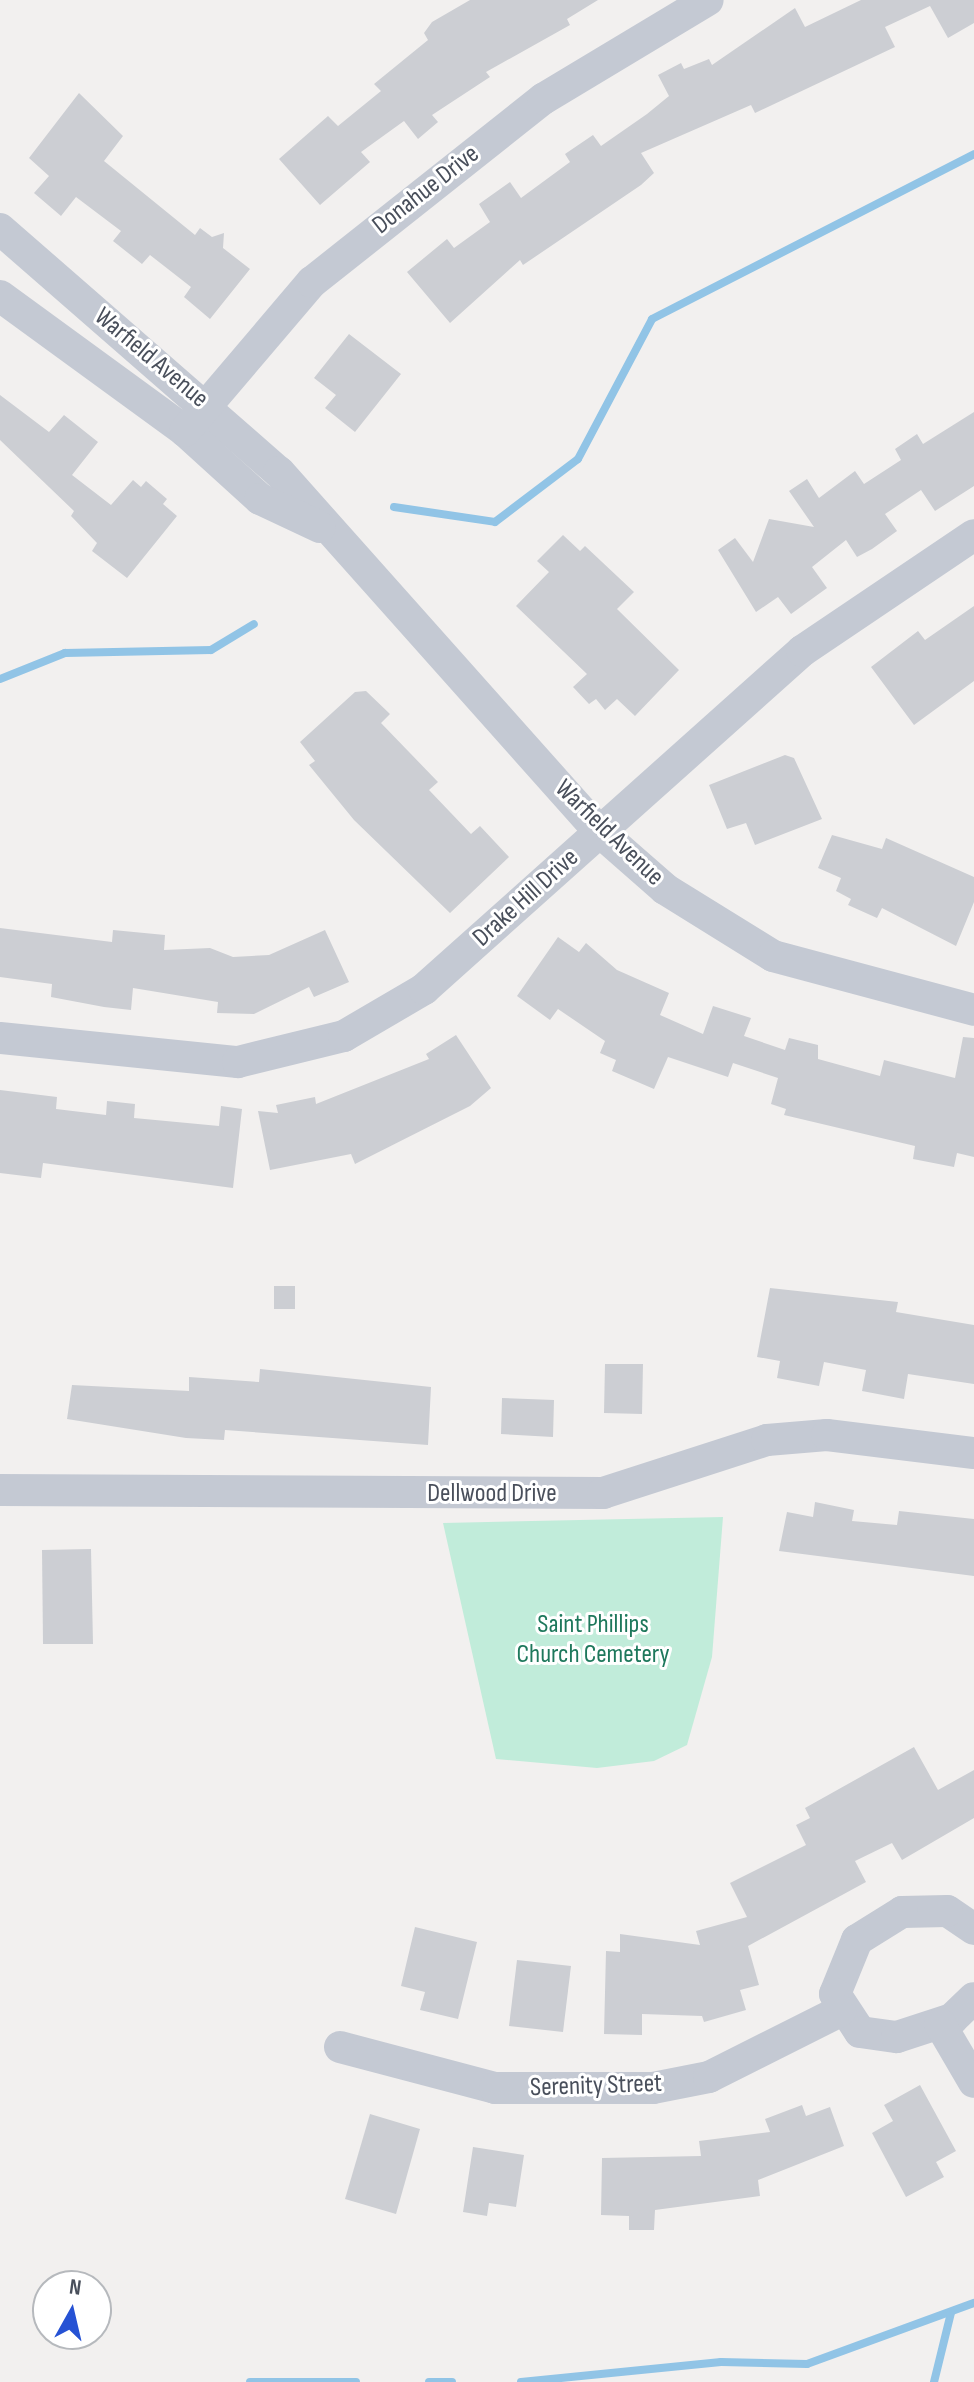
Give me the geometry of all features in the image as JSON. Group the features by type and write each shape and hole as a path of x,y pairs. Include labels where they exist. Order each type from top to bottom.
{"street":[{"name":"Donahue Drive","path":"185,431 312,282 421,192 543,99 708,0"},
{"name":"Warfield Avenue","path":"0,229 208,406 327,530 600,832 665,889 773,956 974,1010"},
{"name":"Warfield Avenue","path":"0,296 185,431 260,499 327,530"},
{"name":"Drake Hill Drive","path":"0,1038 238,1062 344,1036 424,989 802,651 974,535"},
{"name":"Dellwood Drive","path":"0,1490 589,1493 767,1440 827,1435 974,1453"},
{"path":"974,1929 926,1907 875,1924 837,1975 840,2011 876,2037 940,2024 974,1998"},
{"name":"Serenity Street","path":"340,2047 495,2088 653,2088 709,2077 840,2011"},
{"path":"940,2024 974,2082"}],"green space":[{"name":"Saint Phillips Church Cemetery","path":"723,1517 712,1657 687,1745 654,1761 597,1768 496,1759 443,1523"}],"building":[{"path":"470,0 598,0 567,19 570,25 486,72 490,77 432,115 438,122 418,139 404,121 361,152 370,162 320,205 279,159 328,116 338,126 381,91 374,84 428,40 424,33 432,22"},
{"path":"861,0 974,0 974,23 948,38 930,6 885,27 895,47 755,113 751,105 641,153 654,173 641,185 523,265 520,260 450,323 407,272 447,239 454,248 490,222 479,204 510,182 521,198 570,162 565,154 593,135 601,146 647,114 669,96 658,75 681,63 684,69 709,59 712,65 795,8 805,27"},
{"path":"79,93 123,136 104,161 195,235 200,228 212,237 224,233 223,248 250,269 210,319 184,297 191,287 150,255 142,264 113,241 121,231 76,197 61,216 34,193 49,176 29,158"},
{"path":"349,334 401,374 355,432 325,408 336,395 314,378"},
{"path":"0,395 49,432 64,415 98,442 72,475 111,505 133,480 141,487 146,481 167,499 163,504 177,516 127,578 92,551 97,543 71,516 74,511 0,440"},
{"path":"974,412 974,486 935,511 921,490 885,514 897,531 872,549 857,557 846,540 812,567 827,588 791,614 778,597 756,612 718,550 735,538 753,562 769,519 814,527 789,491 807,479 819,498 855,471 864,484 901,460 895,449 917,434 923,444"},
{"path":"563,535 580,551 585,546 634,592 617,609 679,670 635,716 617,699 605,710 596,699 589,704 573,687 587,674 516,606 549,572 537,561"},
{"path":"974,606 974,681 914,725 871,667 918,631 925,640"},
{"path":"366,691 390,714 381,723 438,782 429,790 471,834 480,826 509,857 450,913 354,820 309,765 315,761 300,742 355,692"},
{"path":"785,755 794,758 822,819 755,845 746,823 727,829 709,785"},
{"path":"832,835 882,849 886,838 974,877 974,902 956,946 882,908 877,918 848,905 851,899 836,891 841,878 818,868"},
{"path":"0,928 112,942 113,930 165,935 164,950 210,948 233,957 269,955 325,930 349,982 314,997 309,987 254,1014 217,1013 218,1002 133,988 131,1010 104,1007 51,997 52,984 0,977"},
{"path":"558,937 579,952 586,943 617,970 669,993 660,1015 703,1034 713,1006 751,1018 744,1036 785,1050 789,1038 818,1045 818,1059 880,1076 884,1060 955,1078 963,1037 974,1038 974,1157 957,1153 954,1167 913,1159 915,1146 784,1115 786,1109 771,1104 778,1078 733,1063 728,1077 668,1057 654,1089 612,1071 616,1060 600,1053 605,1041 558,1009 550,1020 517,996"},
{"path":"456,1035 491,1088 470,1106 355,1164 351,1154 270,1170 258,1111 278,1113 276,1105 315,1097 316,1104 429,1059 426,1054"},
{"path":"0,1090 57,1097 56,1109 106,1115 107,1101 135,1104 134,1118 219,1126 221,1106 242,1109 233,1188 43,1163 41,1178 0,1173"},
{"path":"274,1286 295,1286 295,1309 274,1309"},
{"path":"770,1288 898,1302 896,1312 974,1325 974,1384 908,1374 904,1399 862,1391 866,1370 824,1362 819,1386 777,1378 780,1361 757,1357"},
{"path":"605,1364 643,1364 642,1414 604,1413"},
{"path":"260,1369 431,1387 428,1445 225,1430 224,1440 186,1438 67,1419 72,1385 189,1391 189,1377 259,1382"},
{"path":"502,1398 554,1400 553,1437 501,1434"},
{"path":"815,1502 854,1510 852,1521 897,1525 899,1511 974,1519 974,1576 779,1551 787,1512 813,1517"},
{"path":"91,1549 93,1644 43,1644 42,1550"},
{"path":"914,1747 938,1790 974,1770 974,1818 902,1860 892,1843 855,1861 866,1882 748,1946 759,1985 740,1990 746,2010 704,2022 702,2016 642,2014 642,2035 604,2034 606,1951 620,1952 620,1934 700,1945 696,1931 747,1917 730,1883 806,1845 796,1825 810,1818 805,1808"},
{"path":"415,1927 477,1942 458,2019 420,2010 425,1992 401,1986"},
{"path":"517,1960 571,1966 563,2032 509,2026"},
{"path":"920,2085 956,2151 936,2162 944,2177 906,2197 872,2133 893,2121 884,2105"},
{"path":"802,2105 806,2116 830,2107 844,2146 758,2180 760,2196 655,2210 654,2230 629,2230 629,2216 601,2215 602,2158 701,2156 699,2141 770,2132 765,2119"},
{"path":"370,2114 420,2129 396,2214 345,2199"},
{"path":"473,2147 524,2155 516,2207 489,2203 487,2216 463,2212"}],"waterway":[{"path":"394,507 495,522 578,459 652,319 974,154"},
{"path":"0,679 65,653 211,650 254,624"},
{"path":"521,2382 721,2362 807,2364 974,2303"},
{"path":"934,2382 951,2313"},
{"path":"250,2382 356,2382"},
{"path":"429,2382 452,2382"}]}
